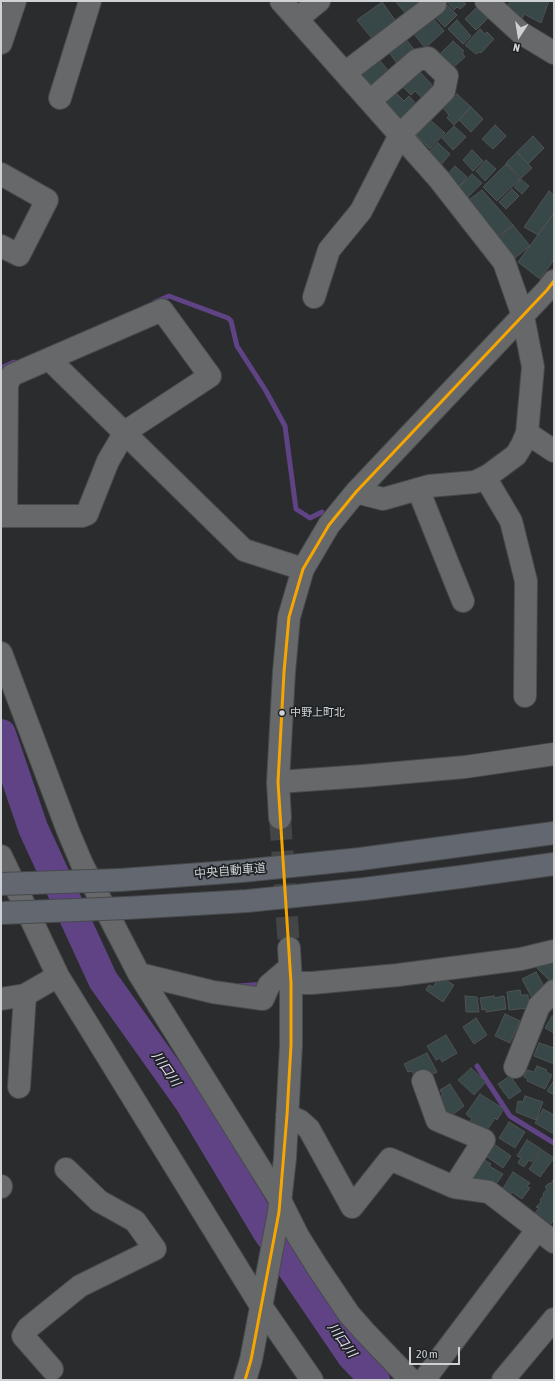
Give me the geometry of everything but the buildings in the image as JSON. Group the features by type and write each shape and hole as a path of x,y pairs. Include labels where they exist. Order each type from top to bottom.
{"highway":[{"name":"中央自動車道","path":"1,884 120,880 242,871 360,859 554,833"},
{"path":"1,913 247,901 364,889 554,864"}],"street":[{"path":"1,44 15,1"},
{"path":"60,98 90,1"},
{"path":"281,1 439,179 504,262 523,316 533,367 527,433 522,445 516,455 485,477 476,482 430,486 383,499 356,492"},
{"path":"297,19 319,1"},
{"path":"486,1 520,33 554,53"},
{"path":"345,73 435,4"},
{"path":"314,297 329,250 361,211 400,134 444,91 447,76 428,58 418,60 370,101"},
{"path":"1,174 47,200 19,255 1,246"},
{"path":"280,818 278,782 284,672 289,617 303,569 329,525 356,492 523,316 552,289"},
{"path":"162,310 210,376 125,432 108,461 87,514 82,516 4,516 7,384 12,375 162,310"},
{"path":"49,359 244,550 303,569"},
{"path":"527,433 553,449"},
{"path":"485,477 511,520 526,580 524,696"},
{"path":"418,489 463,601"},
{"path":"1,653 82,864 139,974 298,1236 349,1314 380,1349 411,1380"},
{"path":"278,782 363,776 465,766 554,754"},
{"path":"1,856 58,976 262,1303 312,1380"},
{"path":"290,966 312,983 398,975 521,959 554,952"},
{"path":"139,974 213,992 263,1000 268,985 290,966"},
{"path":"245,1380 251,1360 280,1206 291,1044 290,966"},
{"path":"1,999 25,995 58,976"},
{"path":"515,1067 539,1006 554,991"},
{"path":"19,1087 25,995"},
{"path":"423,1080 437,1120 484,1140 454,1187"},
{"path":"287,1115 300,1121 309,1129 352,1207 390,1159 454,1187 489,1192 546,1236 424,1380"},
{"path":"50,1376 23,1336 28,1328 80,1286 156,1249 135,1221 99,1201 66,1169"},
{"path":"503,1380 554,1318"}],"waterway":[{"path":"155,302 169,296 228,318 231,321 237,346 266,391 285,426 296,509 310,518 322,512"},
{"path":"1,368 14,362"},
{"name":"川口川","path":"1,734 33,828 103,980 189,1101 267,1231 352,1356 375,1380"},
{"path":"239,986 263,984"},
{"path":"477,1066 510,1116 554,1143"}],"tunnel":[{"path":"280,818 289,948"}],"transit line":[{"path":"245,1380 251,1360 279,1212 287,1115 291,1045 291,983 278,782 284,672 289,617 303,569 329,525 356,492 554,281"}],"place":[{"name":"中野上町北","path":"282,713"}]}
